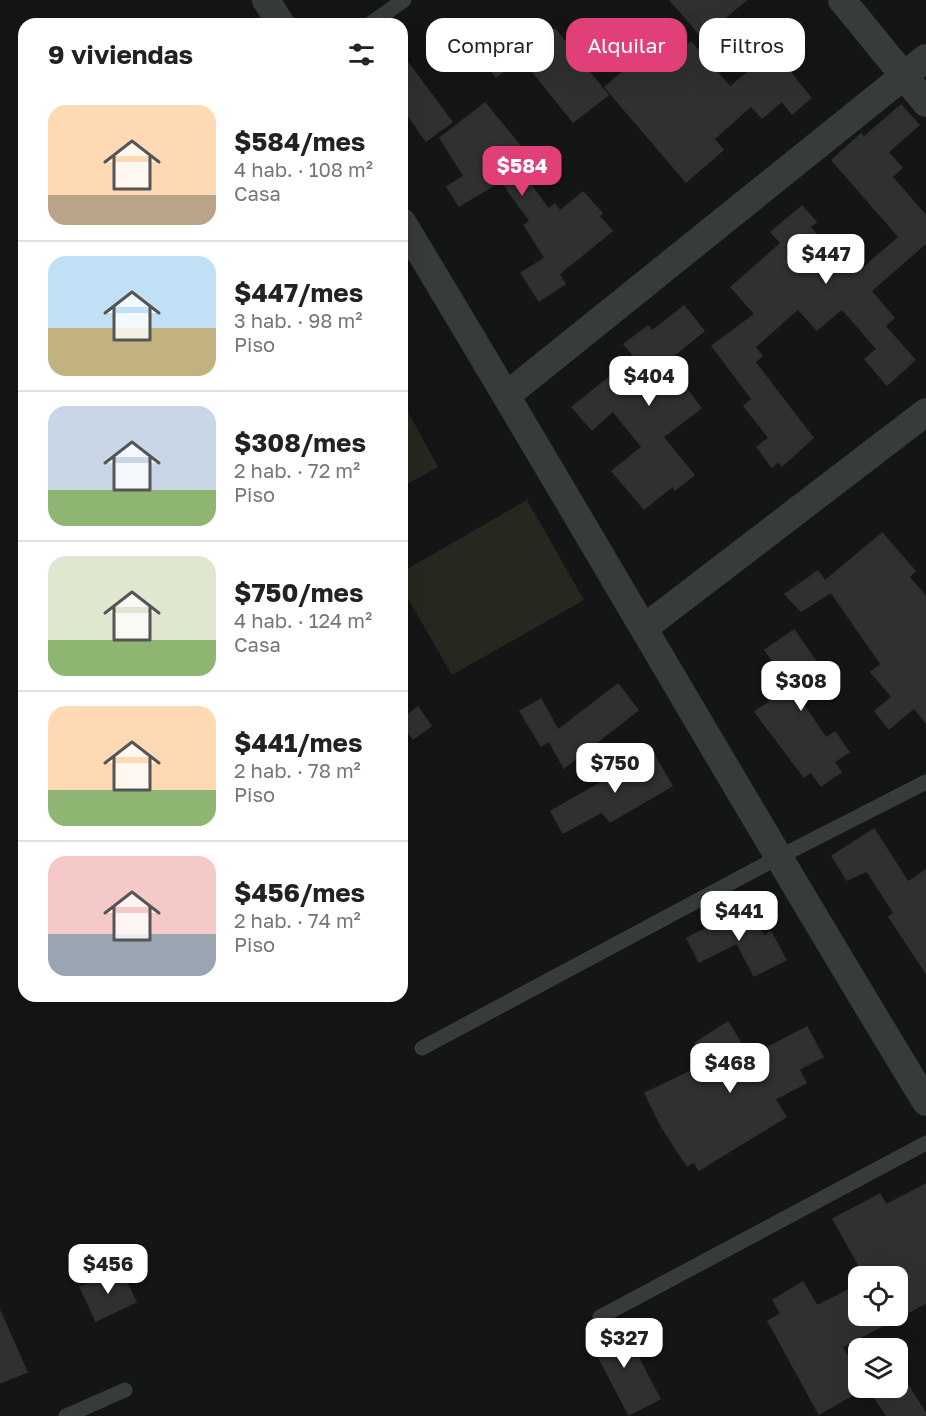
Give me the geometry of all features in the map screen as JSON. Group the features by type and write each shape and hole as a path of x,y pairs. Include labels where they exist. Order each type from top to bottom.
{"street":[{"path":"266,0 277,18"},
{"path":"842,0 926,103"},
{"path":"507,395 926,58"},
{"path":"408,232 507,395 777,858 926,1102"},
{"path":"644,628 926,412"}],"lane":[{"path":"378,18 404,0"},
{"path":"422,1048 777,858 926,782"},
{"path":"600,1317 926,1143"},
{"path":"66,1416 125,1390"}],"shaded area":[{"path":"408,412 438,467 408,484"},
{"path":"527,500 584,600 452,675 408,598 408,569"}],"building":[{"path":"670,0 746,0 725,18 699,18 699,34"},
{"path":"554,30 566,43 566,72 590,72 608,95 573,122 533,72 554,72"},
{"path":"691,42 699,51 699,72 717,72 730,87 748,72 790,72 811,98 792,114 782,101 762,118 751,106 714,139 723,150 686,182 605,87 622,72 687,72 687,46"},
{"path":"408,63 452,122 426,141 408,116"},
{"path":"492,72 502,72 496,77"},
{"path":"485,103 531,159 519,168 548,209 555,204 560,211 583,192 602,213 599,216 612,231 559,274 565,284 539,301 521,273 545,258 524,225 530,221 501,181 459,206 447,187 464,176 440,138"},
{"path":"901,105 919,125 888,152 902,168 892,177 926,216 926,243 871,291 894,318 885,326 915,360 887,385 865,359 877,349 842,309 817,330 798,309 755,347 762,356 755,362 813,438 782,466 778,461 772,467 757,447 769,438 744,406 752,399 712,346 755,314 731,287 781,243 771,232 802,206 816,222 810,227 844,266 848,263 857,273 899,237 832,160 861,134 864,137"},
{"path":"684,306 704,331 666,362 701,408 663,437 694,475 675,490 673,486 644,509 612,471 642,447 613,411 592,430 572,407 635,357 624,344 648,326 652,331"},
{"path":"882,533 915,571 909,577 926,597 926,723 914,708 889,729 875,711 892,697 871,672 881,664 831,592 801,611 785,594 818,571 825,581"},
{"path":"794,630 829,680 800,700 826,738 835,732 849,752 834,762 841,772 821,786 811,772 804,777 755,712 791,687 765,650"},
{"path":"618,684 638,710 564,768 549,741 541,746 520,711 541,699 558,730"},
{"path":"418,707 431,726 413,739 408,732 408,714"},
{"path":"653,753 672,786 610,822 602,812 563,833 551,811"},
{"path":"874,829 908,882 926,870 926,973 889,917 894,913 867,871 847,880 832,856"},
{"path":"749,907 764,936 771,932 786,960 754,976 737,943 699,962 687,938"},
{"path":"728,1022 749,1057 807,1027 823,1057 799,1069 806,1083 775,1099 786,1117 699,1170 694,1162 687,1166 661,1126 645,1093 708,1063 695,1043"},
{"path":"926,1184 926,1303 908,1312 908,1266 859,1266 833,1219 880,1194 886,1205"},
{"path":"120,1269 136,1302 96,1321 80,1287"},
{"path":"803,1282 817,1306 848,1290 848,1326 882,1326 859,1338 848,1338 848,1344 842,1347 848,1358 848,1398 819,1414 768,1321 781,1314 773,1300"},
{"path":"0,1311 27,1372 0,1383"},
{"path":"620,1323 660,1399 629,1415 589,1339"},
{"path":"908,1386 926,1414 926,1416 887,1416 875,1398 908,1398"}]}
